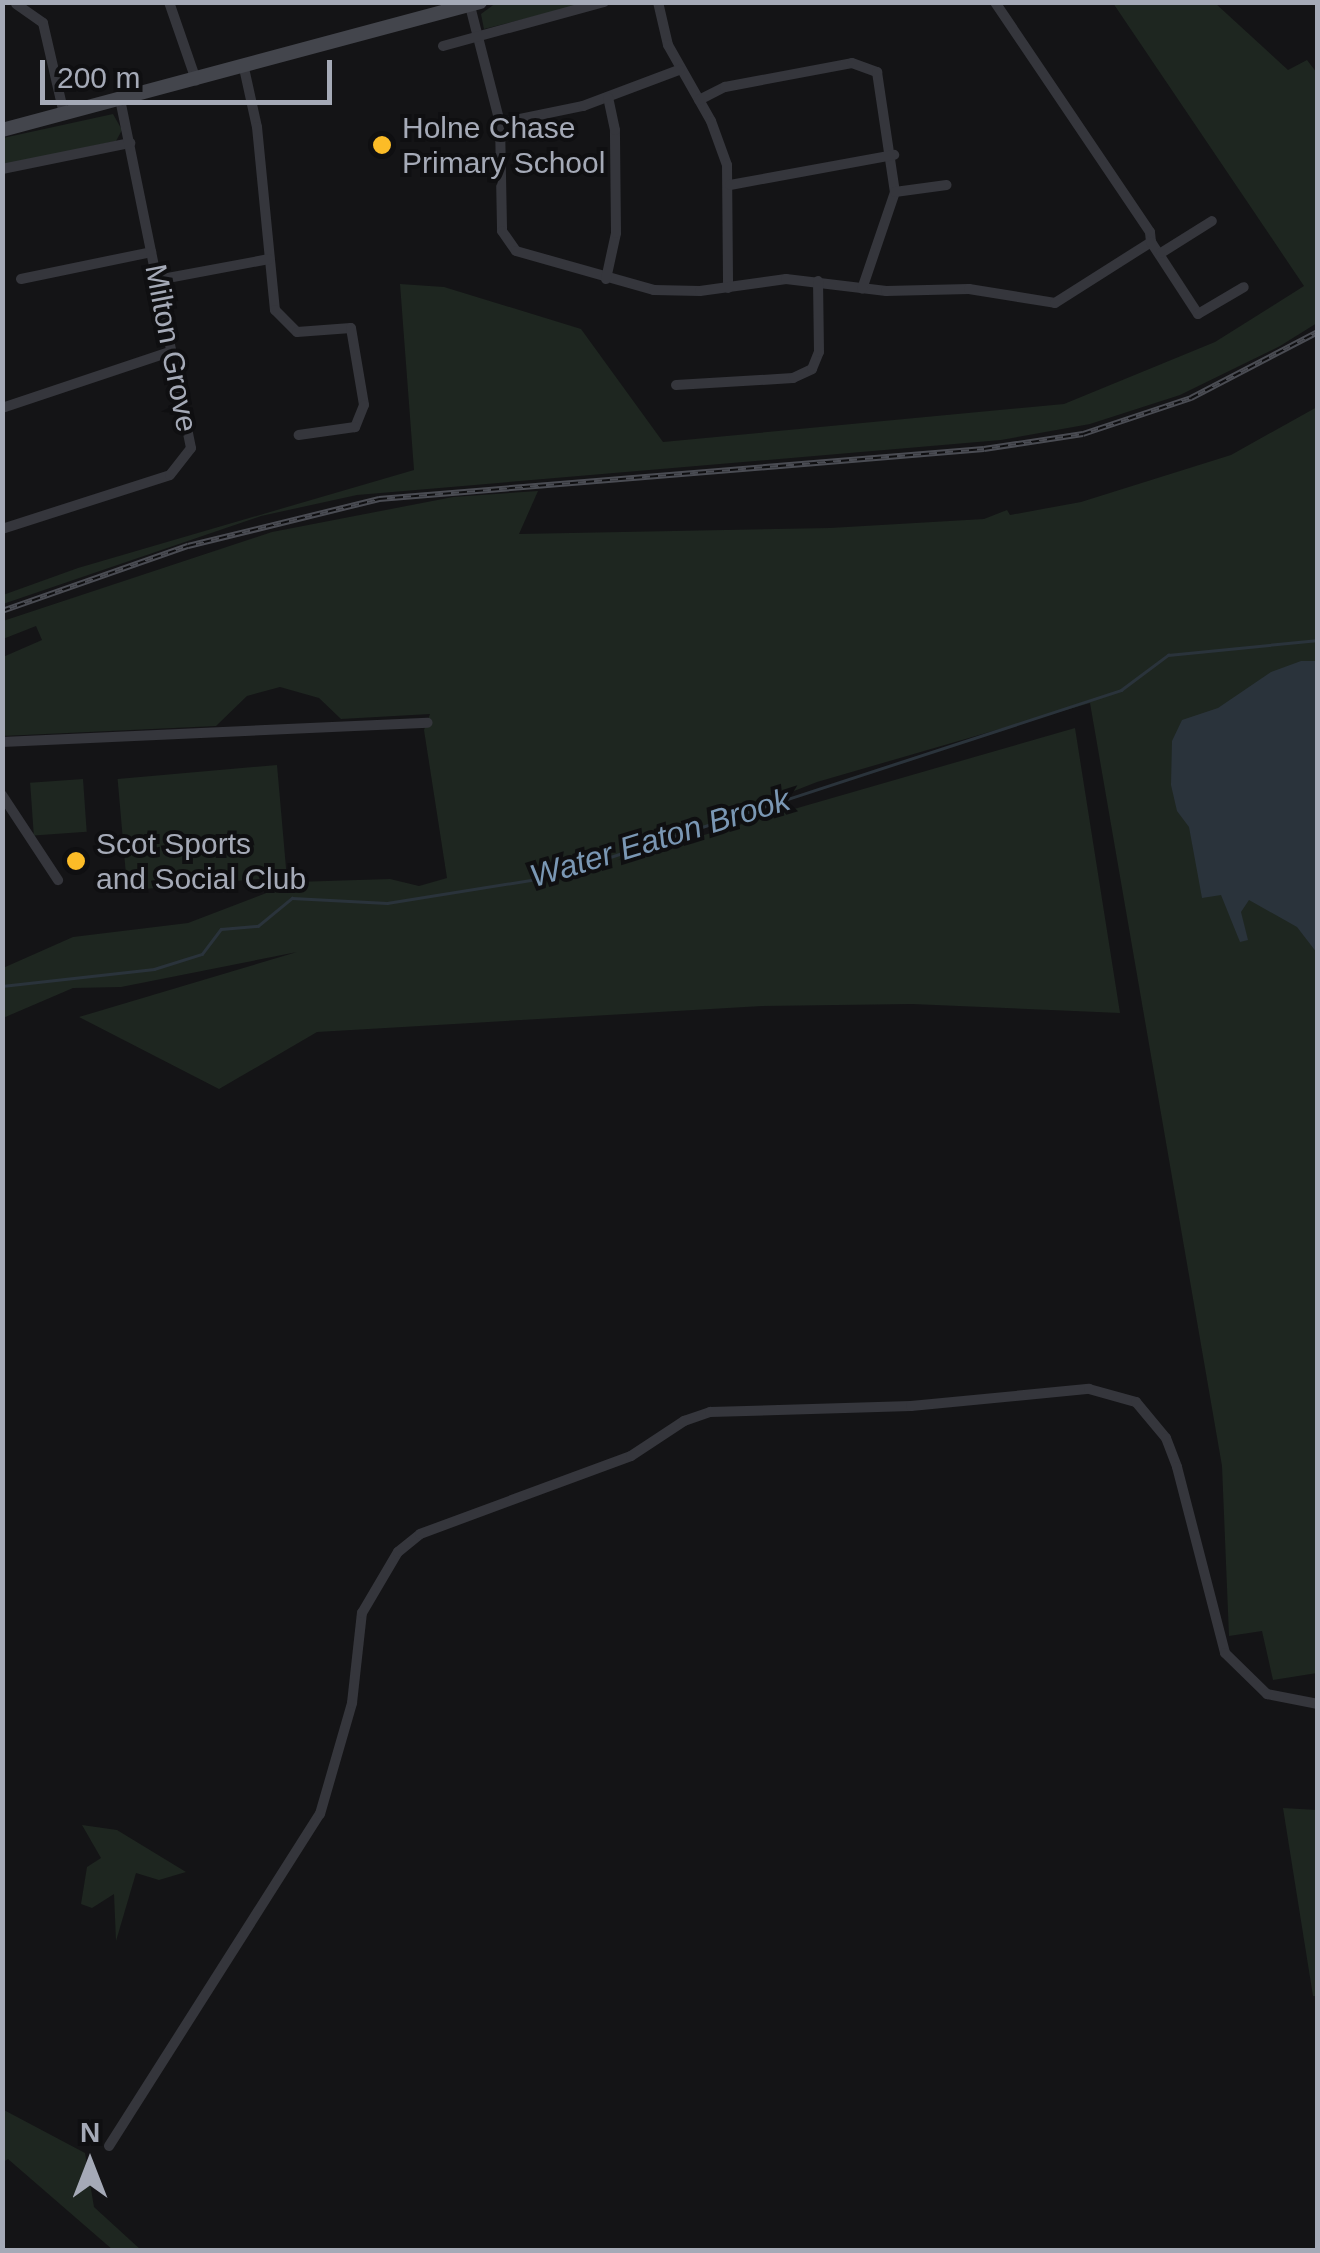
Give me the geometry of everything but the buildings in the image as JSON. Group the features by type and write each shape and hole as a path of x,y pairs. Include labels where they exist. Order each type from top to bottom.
{"main road":[{"path":"2,130 475,4"}],"street":[{"path":"169,2 196,80"},
{"path":"443,46 604,2"},
{"path":"658,2 679,70 720,142 730,185 728,288"},
{"path":"995,2 1198,314 1244,287"},
{"path":"16,4 43,23 64,114"},
{"path":"475,4 500,123 506,243 606,279 665,290 818,280 862,289 970,289 1056,303 1151,242"},
{"path":"699,100 725,87 862,63 881,80 894,155 895,192 862,289"},
{"path":"244,68 257,127 275,310 288,328 351,328 354,338 361,421 347,430 299,435"},
{"path":"500,123 608,98 679,70"},
{"path":"606,279 616,234 616,130 608,98"},
{"name":"Milton Grove","path":"2,529 180,469 190,436 120,100"},
{"path":"2,170 130,143"},
{"path":"730,185 894,155"},
{"path":"895,192 947,185"},
{"path":"1162,254 1212,220"},
{"path":"20,279 152,252"},
{"path":"157,280 269,259"},
{"path":"676,385 793,378 812,369 819,352 818,280"},
{"path":"2,408 172,351"},
{"path":"2,742 428,724"},
{"path":"2,794 58,880"},
{"path":"109,2146 320,1814 352,1703 362,1613 398,1552 420,1534 632,1456 684,1421 710,1412 910,1406 1089,1389 1136,1402 1166,1438 1177,1467 1225,1653 1267,1694 1318,1704"}],"shaded area":[{"path":"496,3 588,3 484,29 481,14"},
{"path":"1113,3 1215,3 1288,70 1307,60 1317,73 1317,323 1280,346 1180,395 1090,424 1001,440 357,495 261,516 3,604 3,595 78,568 414,470 400,284 444,287 581,329 663,442 1064,404 1215,342 1304,286"},
{"path":"113,114 122,130 116,141 3,165 3,138"},
{"path":"1317,407 1317,1673 1273,1680 1262,1631 1229,1636 1222,1466 1090,703 817,782 617,860 1075,728 1120,1013 912,1004 762,1006 317,1032 219,1089 79,1017 297,952 121,987 73,988 3,1018 3,968 73,937 188,923 295,882 390,879 419,886 447,878 424,730 430,714 341,719 319,698 280,687 247,696 216,726 3,736 3,657 42,640 36,626 3,639 3,621 272,532 453,497 538,491 519,534 830,528 984,519 1007,510 1010,515 1081,502 1231,455"},
{"path":"1301,661 1317,661 1317,953 1297,927 1249,900 1241,912 1248,940 1240,942 1221,895 1202,898 1189,827 1177,811 1171,785 1172,741 1182,720 1218,708 1271,672"},
{"path":"277,765 287,877 127,891 118,779"},
{"path":"83,779 87,832 34,836 30,783"},
{"path":"1283,1808 1317,1810 1317,1996 1313,1996"},
{"path":"82,1825 117,1830 186,1872 159,1880 136,1873 116,1941 114,1894 92,1908 81,1904 87,1867 101,1858"},
{"path":"2,2109 85,2153 94,2207 141,2250 113,2250 8,2159 3,2162"}],"waterway":[{"name":"Water Eaton Brook","path":"2,986 154,969 202,954 221,929 258,926 292,898 387,903 549,877 1121,690 1168,655 1318,640"}],"railway":[{"path":"2,611 188,546 379,499 984,449 1083,434 1191,398 1318,332"}],"place":[{"name":"Holne Chase Primary School","path":"382,145"},
{"name":"Scot Sports and Social Club","path":"76,861"}]}
